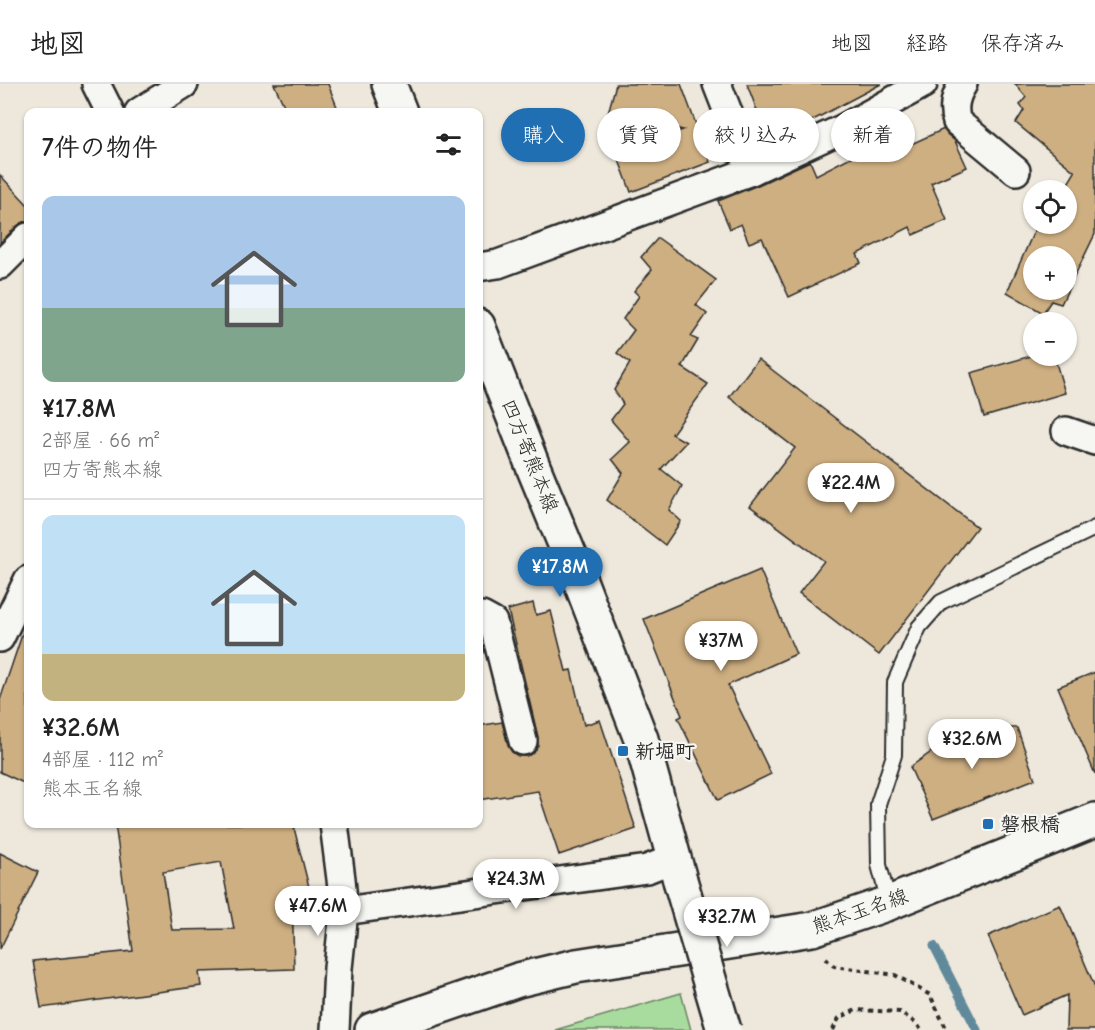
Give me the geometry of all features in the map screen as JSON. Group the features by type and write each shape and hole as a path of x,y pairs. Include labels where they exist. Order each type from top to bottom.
{"main road":[{"path":"389,84 398,108"},
{"name":"四方寄熊本線","path":"483,339 641,739 724,1030"},
{"name":"熊本玉名線","path":"372,1030 518,980 576,966 812,929 889,903 1095,820"}],"street":[{"path":"96,84 108,108"},
{"path":"145,108 184,84"},
{"path":"717,84 751,171"},
{"path":"483,266 498,264 751,171 844,128 923,84"},
{"path":"963,84 956,95 954,113 957,122 1016,171"},
{"path":"0,265 24,241"},
{"path":"1066,431 1095,441"},
{"path":"0,638 24,588"},
{"path":"483,616 494,622 523,741"},
{"path":"334,828 344,911 335,1030"},
{"path":"344,911 647,870 677,869"}],"lane":[{"path":"889,903 879,865 878,804 894,755 895,682 920,627 941,602 1095,528"}],"path":[{"path":"812,929 817,948 834,966 895,975 930,995 947,1030"},
{"path":"833,1030 839,1018 856,1010 900,1012 917,1024 921,1030"}],"green space":[{"path":"681,993 691,1030 555,1030"}],"building":[{"path":"274,84 328,84 337,108 285,108"},
{"path":"616,84 681,84 693,116 693,162 710,162 631,192 620,162 681,162 681,131 683,130 681,130 681,108 609,108"},
{"path":"747,84 881,84 836,108 831,108 831,110 819,117 819,108 756,108"},
{"path":"1015,84 1095,84 1095,234 1077,271 1077,246 1027,246 1033,234 1077,234 1077,180 1070,180 1075,172 1016,123 1024,110 1020,105 1026,97"},
{"path":"944,129 955,141 967,167 931,183 947,220 913,235 910,227 857,254 861,263 789,297 762,238 749,243 741,224 730,229 718,201 808,162 810,162 816,175 841,162 915,162 915,142"},
{"path":"0,175 24,201 24,222 0,243"},
{"path":"658,238 716,280 696,305 707,314 691,337 698,340 682,367 708,384 672,434 686,442 661,469 682,486 669,510 681,521 665,545 607,500 623,473 612,459 630,442 611,420 623,404 614,390 630,363 617,353 634,330 623,319 639,296 634,291 652,270 641,257"},
{"path":"1023,256 1023,300 1063,300 1061,304 1051,301 1041,312 1007,292"},
{"path":"1023,358 1023,366 1057,366 1065,393 984,417 971,373"},
{"path":"758,359 977,527 879,655 799,593 824,561 750,506 795,448 729,397"},
{"path":"760,570 796,654 728,685 771,774 718,800 678,718 682,716 644,619"},
{"path":"533,603 536,615 551,611 566,671 571,670 584,725 600,720 636,829 559,855 538,791 483,799 483,725 502,722 508,745 518,756 534,753 538,745 508,610"},
{"path":"24,629 24,783 0,772 0,700"},
{"path":"1095,672 1095,774 1058,687"},
{"path":"984,728 1017,728 1035,779 933,819 910,767 943,744"},
{"path":"116,828 294,828 309,887 292,890 294,969 199,972 201,986 41,1008 33,961 133,951","holes":["221,862 234,929 172,930 163,872"]},
{"path":"0,853 38,872 0,949"},
{"path":"1060,905 1095,987 1095,1030 1066,1030 1067,995 1022,1015 988,936"}],"waterway":[{"path":"934,946 977,1030"}],"place":[{"name":"新堀町","path":"623,751"},
{"name":"磐根橋","path":"988,824"}]}
